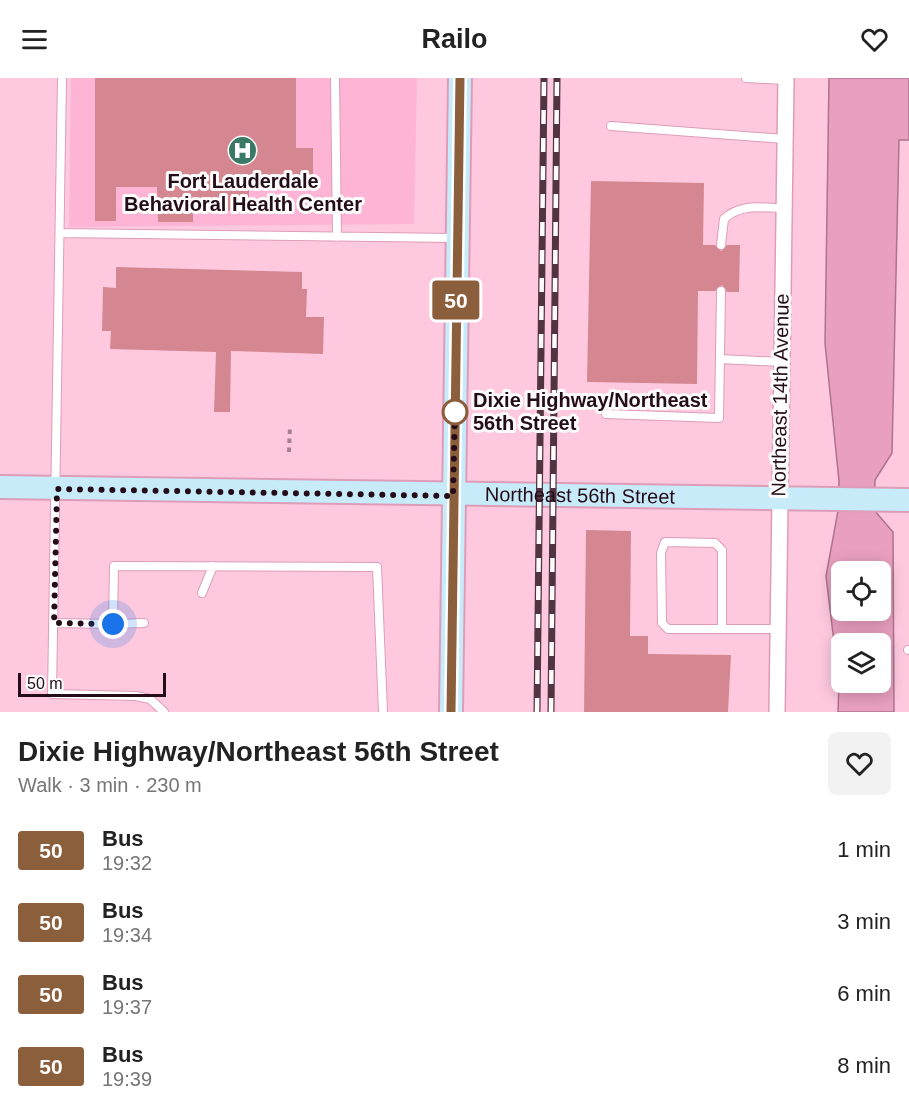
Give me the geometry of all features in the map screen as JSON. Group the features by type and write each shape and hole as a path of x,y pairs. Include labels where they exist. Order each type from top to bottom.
{"street":[{"path":"451,712 460,78"},
{"name":"Northeast 14th Avenue","path":"777,712 778,499 786,79"},
{"name":"Northeast 56th Street","path":"0,488 453,496 539,494 909,500"}],"lane":[{"path":"62,78 52,694 136,696 150,699 164,712"},
{"path":"335,78 336,237"},
{"path":"746,78 786,79"},
{"path":"611,126 784,139"},
{"path":"721,245 724,219 731,212 746,207 784,208"},
{"path":"60,233 458,238"},
{"path":"606,414 719,418 721,291"},
{"path":"720,360 781,362"},
{"path":"722,629 722,550 715,543 665,542 661,553 662,622 668,629 722,629 778,628"},
{"path":"113,624 114,566 377,567 383,712"},
{"path":"202,593 213,566"},
{"path":"54,623 144,623"}],"path":[{"path":"289,452 290,425"}],"shaded area":[{"name":"Fort Lauderdale Behavioral Health Center","path":"71,78 417,78 414,224 69,227"},
{"path":"829,78 909,78 909,140 899,140 892,453 875,480 874,510 893,532 894,712 838,712 839,693 891,693 891,633 833,633 831,621 891,621 891,561 831,561 831,617 826,576 838,511 839,481 825,343"}],"building":[{"path":"95,78 296,78 296,148 313,148 313,188 249,188 249,211 193,210 193,222 158,222 157,187 116,187 116,221 95,221"},
{"path":"591,181 704,183 703,245 715,245 721,251 727,245 740,245 739,292 727,292 722,285 715,291 698,291 697,384 587,382"},
{"path":"116,267 302,272 302,289 307,289 306,317 324,317 323,354 231,351 230,412 214,412 216,352 110,349 111,331 102,331 103,287 116,288"},
{"path":"586,530 631,531 630,636 648,636 648,654 731,655 728,712 584,712"}],"railway":[{"path":"537,712 544,78"},
{"path":"551,712 557,78"}],"bus line":[{"name":"50","path":"451,712 460,78"}],"place":[{"name":"Fort Lauderdale Behavioral Health Center","path":"243,151"},
{"name":"Dixie Highway/Northeast 56th Street","path":"455,412"}],"route":[{"path":"113,624 54,623 57,489 453,496 455,409 455,412"}]}
